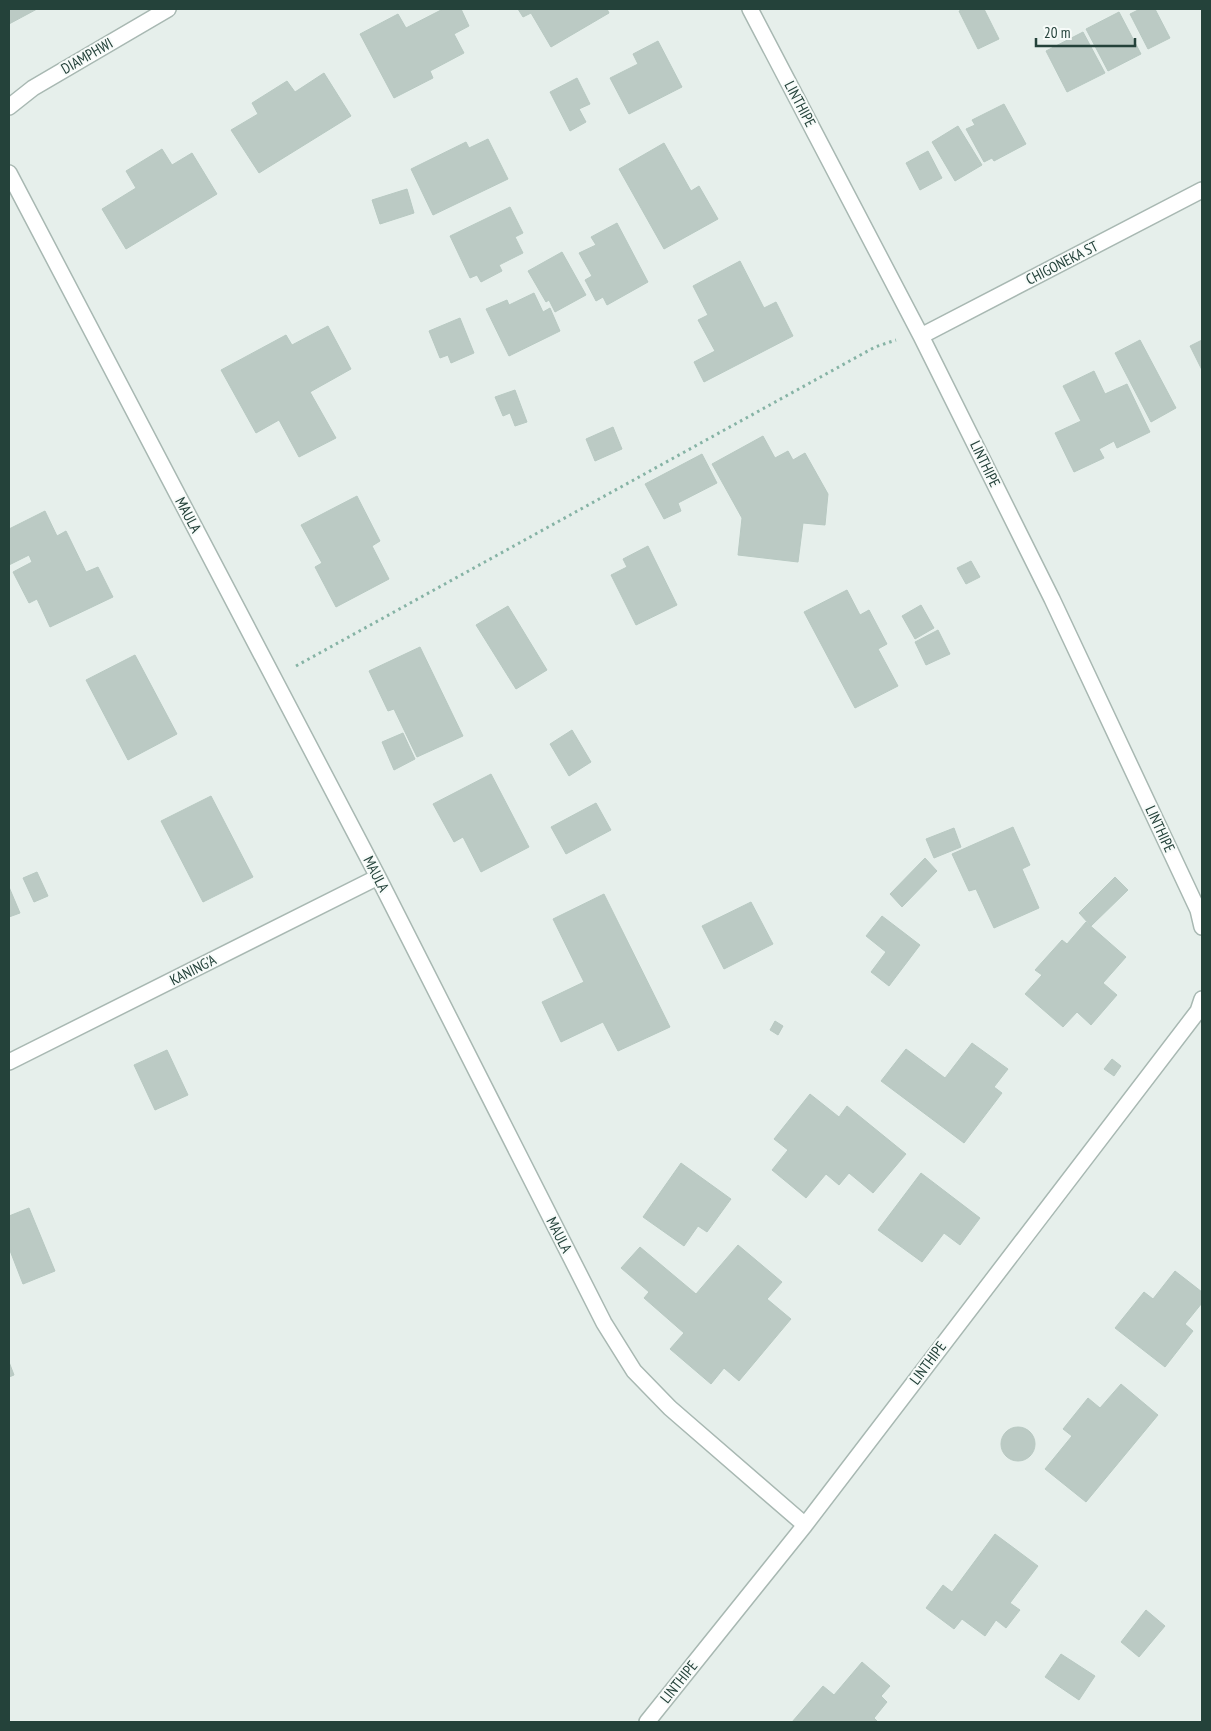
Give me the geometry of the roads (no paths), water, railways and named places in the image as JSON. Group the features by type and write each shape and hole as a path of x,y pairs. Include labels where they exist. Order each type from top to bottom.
{"street":[{"name":"DIAMPHWI","path":"9,107 33,88 168,9"},
{"name":"LINTHIPE","path":"750,9 922,336 1052,599 1198,910 1202,928"},
{"name":"MAULA","path":"9,174 378,877 604,1323 634,1371 670,1408 805,1525"},
{"name":"CHIGONEKA ST","path":"922,336 1202,190"},
{"name":"KANING'A","path":"9,1062 378,877"},
{"name":"LINTHIPE","path":"647,1722 805,1525 1198,1010 1202,999"}]}
